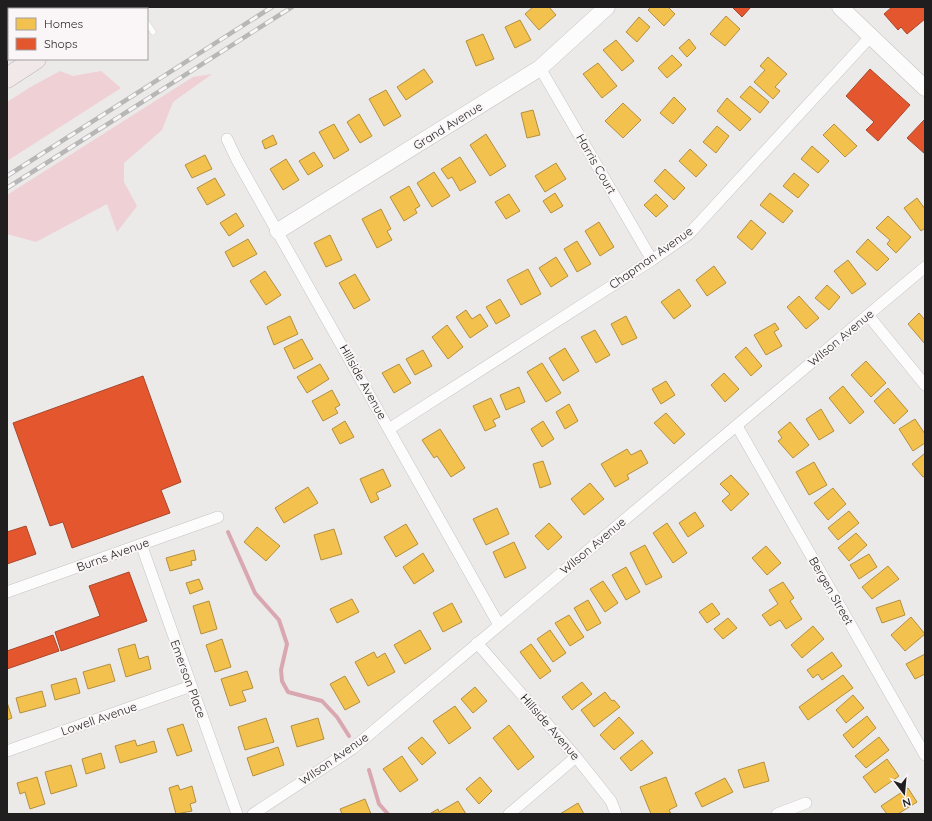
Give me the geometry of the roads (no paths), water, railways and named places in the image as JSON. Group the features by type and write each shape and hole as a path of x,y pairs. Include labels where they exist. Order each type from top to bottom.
{"highway":[{"path":"7,78 34,60"}],"street":[{"name":"Grand Avenue","path":"278,230 540,68 607,7"},
{"path":"840,7 925,88"},
{"name":"Chapman Avenue","path":"389,430 652,260 689,234 871,36"},
{"name":"Harris Court","path":"540,68 652,260"},
{"name":"Hillside Avenue","path":"227,139 499,625"},
{"name":"Wilson Avenue","path":"253,814 352,749 925,267"},
{"path":"868,315 925,385"},
{"name":"Bergen Street","path":"737,426 925,755"},
{"name":"Burns Avenue","path":"7,592 218,517"},
{"name":"Emerson Place","path":"141,544 237,814"},
{"name":"Hillside Avenue","path":"477,643 576,757 611,801 616,814"},
{"name":"Lowell Avenue","path":"7,751 191,686"},
{"path":"509,814 576,757"},
{"path":"777,814 806,803"}],"lane":[{"path":"148,24 153,32"}],"waterway":[{"path":"228,532 255,593 279,620 287,644 281,670 282,681 288,692 322,701 337,717 349,736"},
{"path":"369,770 379,804 388,814"}],"railway":[{"path":"7,176 272,7"},
{"path":"7,188 292,7"}]}
